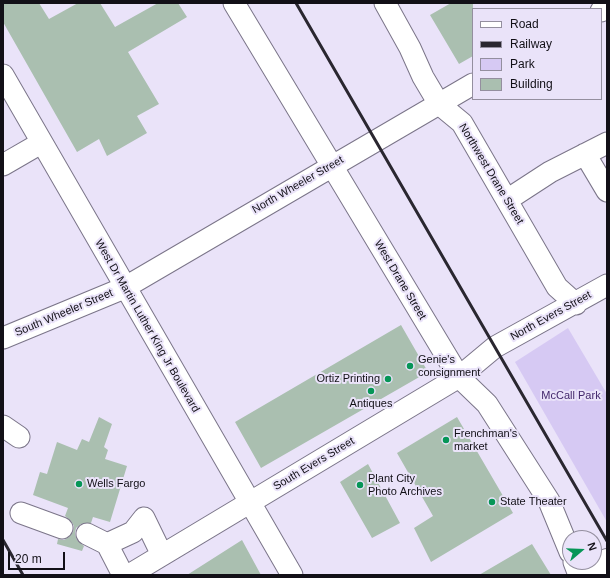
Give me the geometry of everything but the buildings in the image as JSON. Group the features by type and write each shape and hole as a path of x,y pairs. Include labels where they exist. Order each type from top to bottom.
{"main road":[{"path":"592,575 607,560"}],"street":[{"name":"West Drane Street","path":"234,3 459,377 487,404 491,410 549,501 562,533"},
{"name":"Northwest Drane Street","path":"384,3 410,48 423,77 440,104 462,123 557,287 576,304"},
{"name":"West Dr Martin Luther King Jr Boulevard","path":"3,75 124,288 292,575"},
{"name":"North Wheeler Street","path":"124,288 472,85"},
{"path":"3,165 41,143"},
{"path":"507,200 550,172 607,143"},
{"path":"585,154 607,191"},
{"name":"North Evers Street","path":"495,347 576,304 607,285"},
{"name":"South Wheeler Street","path":"3,338 124,288"},
{"name":"South Evers Street","path":"129,575 459,377 495,347"},
{"path":"21,513 62,528"},
{"path":"107,544 133,532 144,518 162,555"},
{"path":"87,534 107,544 123,575"}],"green space":[{"name":"McCall Park","path":"568,328 607,394 607,522 515,362"}],"railway":[{"path":"296,3 607,541"},
{"path":"3,540 23,575"}],"place":[{"name":"Genie's consignment","path":"410,366"},
{"name":"Ortiz Printing","path":"388,379"},
{"name":"Antiques","path":"371,391"},
{"name":"Frenchman's market","path":"446,440"},
{"name":"Wells Fargo","path":"79,484"},
{"name":"Plant City Photo Archives","path":"360,485"},
{"name":"State Theater","path":"492,502"}]}
